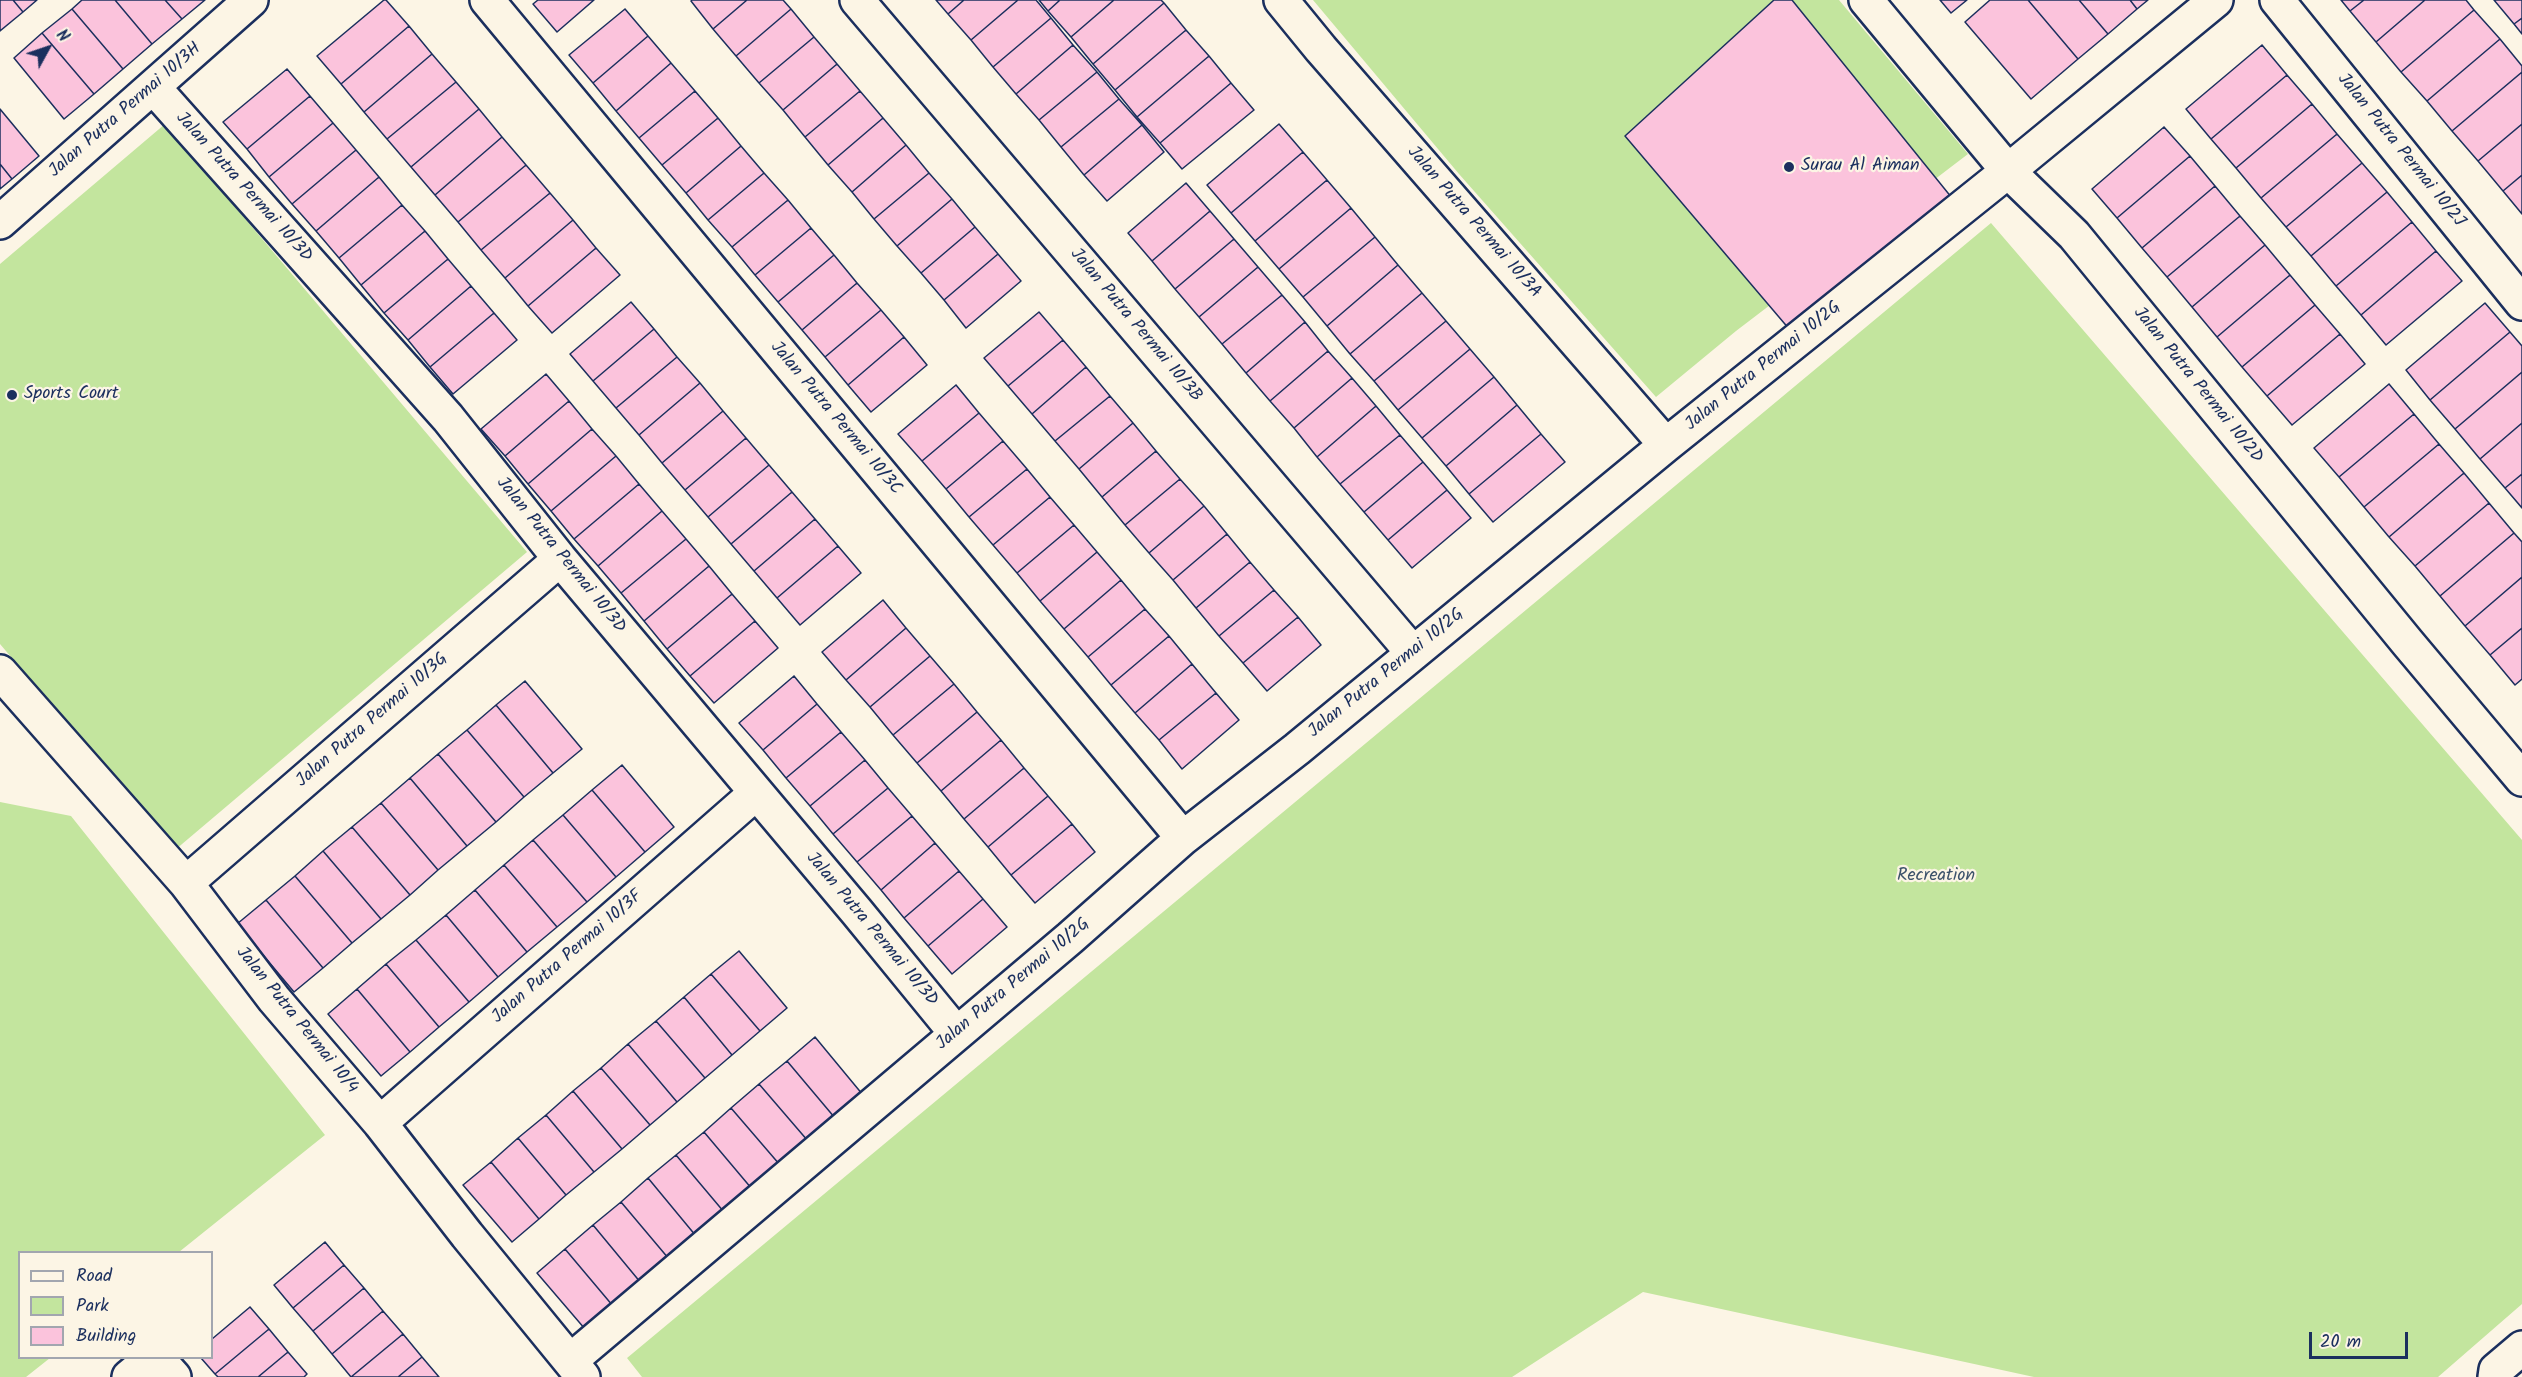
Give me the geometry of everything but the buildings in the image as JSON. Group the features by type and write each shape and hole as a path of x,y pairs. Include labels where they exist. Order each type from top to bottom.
{"street":[{"name":"Jalan Putra Permai 10/3H","path":"0,222 251,0"},
{"name":"Jalan Putra Permai 10/3C","path":"488,0 1183,838"},
{"name":"Jalan Putra Permai 10/3B","path":"857,0 1413,652"},
{"name":"Jalan Putra Permai 10/3A","path":"1281,0 1321,49 1666,445"},
{"name":"Jalan Putra Permai 10/2D","path":"1866,0 2008,171 2074,235 2385,615 2522,778"},
{"name":"Jalan Putra Permai 10/2G","path":"577,1369 956,1033 1071,938 1183,838 1297,749 1666,445 2008,171 2216,0"},
{"name":"Jalan Putra Permai 10/2J","path":"2277,0 2522,303"},
{"name":"Jalan Putra Permai 10/3D","path":"154,88 448,418 560,559 956,1033"},
{"name":"Jalan Putra Permai 10/3G","path":"186,883 560,559"},
{"name":"Jalan Putra Permai 10/4","path":"0,672 186,883 274,999 380,1123 467,1235 577,1369"},
{"name":"Jalan Putra Permai 10/3F","path":"380,1123 756,793"},
{"path":"2495,1377 2496,1370 2522,1348"},
{"path":"129,1377 153,1359"},
{"path":"155,1359 174,1377"}],"green space":[{"path":"1313,0 1839,0 1968,154 1736,331 1656,397 1459,174"},
{"path":"165,124 527,552 175,850 0,644 0,264"},
{"name":"Recreation","path":"1991,223 2522,840 2522,1304 2438,1377 2034,1377 1643,1292 1512,1377 642,1377 627,1358"},
{"path":"0,802 71,816 325,1135 180,1251 18,1251 18,1359 49,1359 26,1377 0,1377"}],"place":[{"name":"Surau Al Aiman","path":"1789,167"},
{"name":"Sports Court","path":"12,395"}]}
